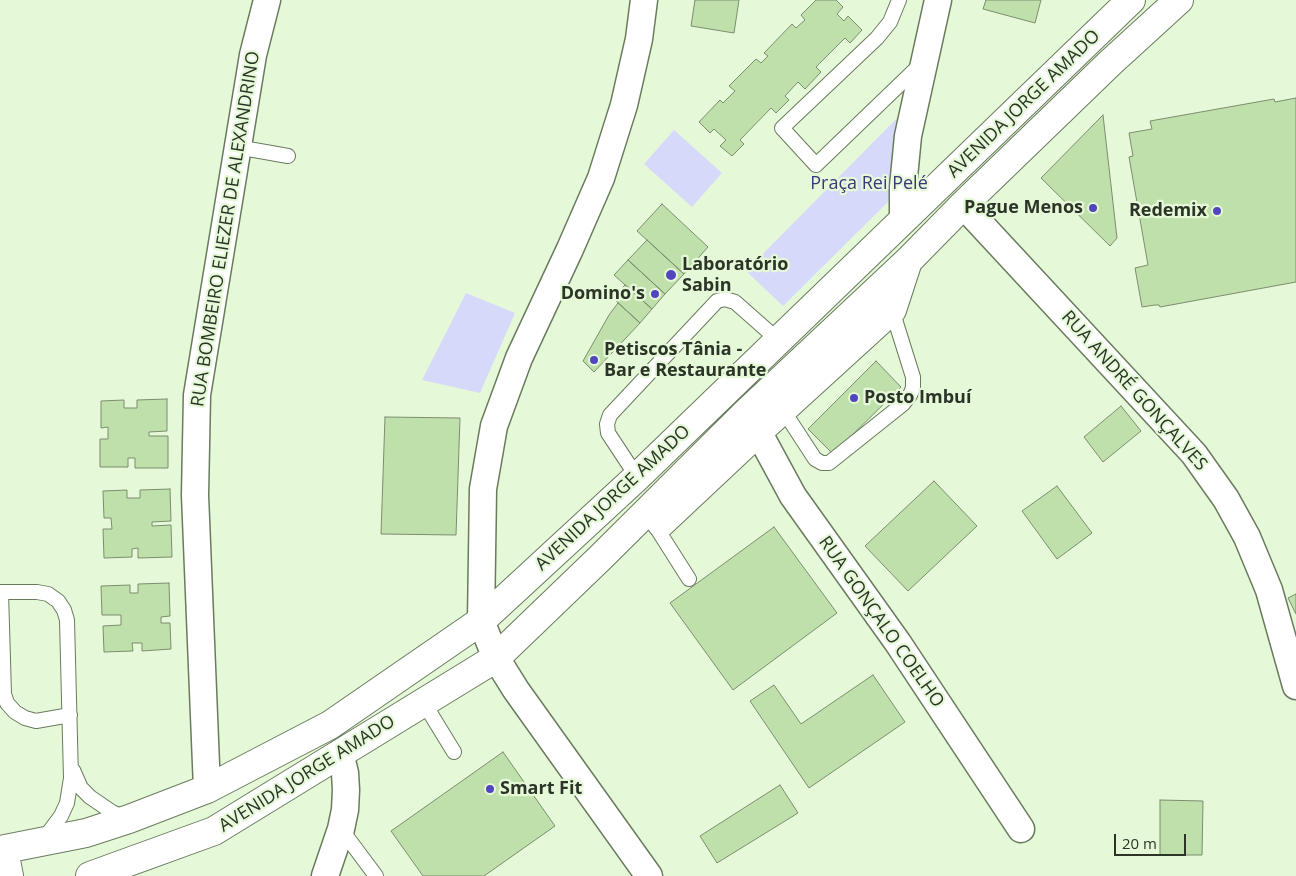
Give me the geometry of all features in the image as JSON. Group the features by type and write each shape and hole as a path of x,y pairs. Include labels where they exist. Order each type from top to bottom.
{"main road":[{"name":"AVENIDA JORGE AMADO","path":"2,850 86,833 130,819 207,789 330,725 481,622 637,477 1131,0"},
{"name":"AVENIDA JORGE AMADO","path":"90,876 214,831 496,658 616,542 752,422 963,205 1110,63 1179,0"},
{"path":"593,517 616,542 637,538 656,528 752,422 783,410 892,310 908,261"},
{"path":"2,850 9,876"}],"street":[{"name":"RUA BOMBEIRO ELIEZER DE ALEXANDRINO","path":"207,789 195,495 197,395 253,55 267,0"},
{"path":"644,0 639,39 624,105 601,178 519,358 494,426 483,489 481,622 496,658 516,690 649,876"},
{"path":"903,220 903,187 908,136 938,0"},
{"name":"RUA ANDRÉ GONÇALVES","path":"963,205 1194,454 1226,499 1248,537 1269,590 1296,686"},
{"name":"RUA GONÇALO COELHO","path":"752,422 793,496 898,643 1021,829"},
{"path":"325,876 341,830 346,790 345,773 340,753"}],"lane":[{"path":"899,0 890,22 877,38 782,128 816,165 926,59"},
{"path":"238,147 288,156"},
{"path":"637,477 608,434 607,424 610,415 717,301 725,299 735,302 778,340"},
{"path":"783,410 815,459 822,463 829,463 903,404 913,388 913,377 892,310"},
{"path":"656,528 689,579"},
{"path":"41,842 57,822 70,790 71,764 70,715 67,620 64,610 58,601 48,594 37,592 0,592 4,694 7,703 20,715 36,721 70,715"},
{"path":"424,702 454,752"},
{"path":"71,764 82,788 90,797 112,812 130,819"},
{"path":"341,830 376,876"}],"green space":[{"name":"Praça Rei Pelé","path":"903,112 895,195 783,306 746,271"},
{"path":"674,130 722,173 692,207 644,164"},
{"path":"466,293 515,313 480,393 422,380"}],"building":[{"path":"695,0 739,0 734,33 691,26"},
{"path":"816,0 836,0 843,7 837,14 844,21 848,16 862,30 850,43 845,38 816,67 821,72 805,89 798,82 785,96 789,100 776,113 771,108 740,140 744,144 732,156 720,146 726,140 714,129 710,133 699,122 720,100 723,103 735,91 729,86 756,59 761,63 768,56 764,53 792,24 796,28 805,20 801,15"},
{"path":"986,0 1041,0 1035,23 983,9"},
{"name":"Redemix","path":"1296,98 1296,282 1160,307 1155,305 1142,307 1135,268 1148,265 1129,157 1133,156 1129,133 1152,129 1150,121 1274,99 1275,102"},
{"name":"Pague Menos","path":"1103,115 1117,238 1110,246 1041,178"},
{"path":"662,204 708,247 684,274 637,231"},
{"path":"647,240 684,274 665,294 628,260"},
{"path":"628,260 665,294 652,309 614,275"},
{"path":"625,285 652,309 640,323 613,298"},
{"path":"618,303 640,323 594,372 583,361 609,315"},
{"path":"876,361 901,387 833,454 808,429"},
{"path":"167,399 167,431 149,432 149,436 168,436 168,468 135,468 135,458 128,458 128,467 100,467 100,439 108,439 108,427 101,428 101,401 124,400 124,408 137,408 137,400"},
{"path":"1121,406 1141,431 1103,462 1084,437"},
{"path":"385,417 460,418 456,535 381,534"},
{"path":"934,481 977,526 908,591 865,546"},
{"path":"1057,486 1092,533 1057,559 1022,511"},
{"path":"170,489 171,521 152,522 152,526 171,525 172,557 138,558 138,548 132,549 132,557 104,558 103,529 112,529 111,518 104,518 103,491 127,490 127,498 140,498 140,490"},
{"path":"774,527 837,613 733,690 670,603"},
{"path":"169,583 170,616 161,617 161,623 170,623 171,649 142,651 142,643 132,643 133,651 104,652 103,626 121,625 121,615 102,615 101,586 130,585 130,593 138,593 138,584"},
{"path":"1296,594 1296,614 1288,598"},
{"path":"873,675 905,722 809,788 750,701 774,685 801,724"},
{"name":"Smart Fit","path":"503,752 555,826 484,876 423,876 391,831"},
{"path":"780,785 798,813 717,863 700,836"},
{"path":"1160,800 1203,801 1202,855 1160,855"}],"place":[{"name":"Pague Menos","path":"1093,208"},
{"name":"Redemix","path":"1217,211"},
{"name":"Laboratório Sabin","path":"671,275"},
{"name":"Domino's","path":"655,294"},
{"name":"Petiscos Tânia - Bar e Restaurante","path":"594,360"},
{"name":"Posto Imbuí","path":"854,398"},
{"name":"Smart Fit","path":"490,789"}]}
